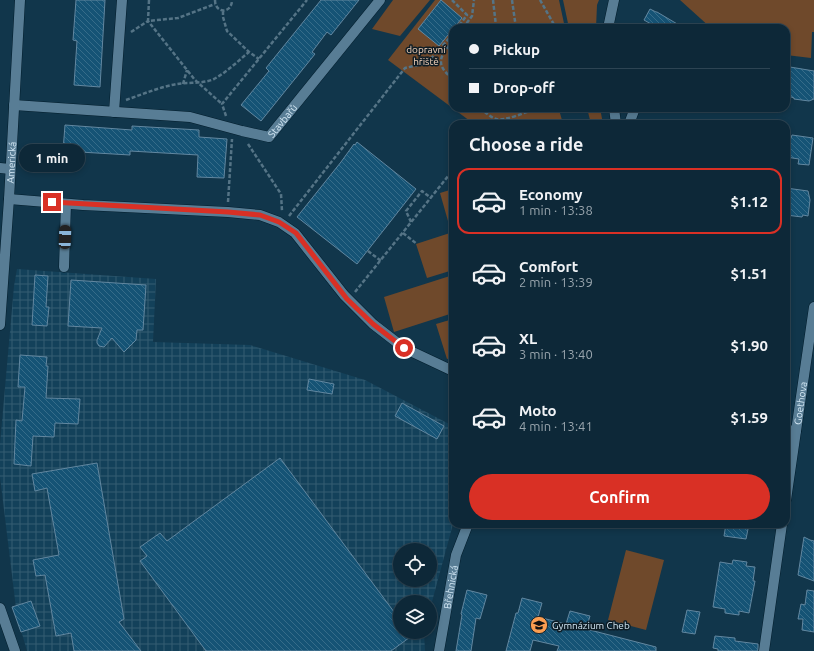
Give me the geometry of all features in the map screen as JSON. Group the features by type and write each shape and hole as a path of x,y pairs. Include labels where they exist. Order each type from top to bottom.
{"street":[{"name":"Americká","path":"0,325 9,199 5,169 14,105 20,0"},
{"path":"114,108 122,0"},
{"name":"Stavbařů","path":"14,105 114,108 190,117 269,137 380,0"},
{"path":"609,24 614,0"},
{"path":"9,199 66,204 260,215 282,224 296,233 347,299 373,324 404,348 449,369"},
{"path":"64,267 66,204"},
{"name":"Goethova","path":"790,444 791,430 814,307"},
{"name":"Břehnická","path":"439,651 456,554 466,528"},
{"path":"764,651 781,528"},
{"path":"0,608 15,651"}],"path":[{"path":"149,0 148,22 198,83 222,104 234,129 281,194 282,224"},
{"path":"223,11 231,7 232,0"},
{"path":"222,104 307,0"},
{"path":"452,0 467,15 460,24"},
{"path":"466,24 472,16 474,0"},
{"path":"493,0 496,24"},
{"path":"512,0 515,24"},
{"path":"540,0 554,24"},
{"path":"119,40 148,22 178,18 215,2 218,8 223,11"},
{"path":"223,11 227,31 248,52 259,59"},
{"path":"282,224 405,68 427,64 449,39"},
{"path":"449,46 443,53 441,60 442,67 449,75"},
{"path":"114,108 156,89 177,84 198,83 213,80 248,52"},
{"path":"183,84 187,70"},
{"path":"485,112 497,120 507,118 521,112"},
{"path":"228,212 234,129"},
{"path":"347,299 357,291 449,175"},
{"path":"411,222 406,211 422,191 431,198"},
{"path":"403,233 417,244"},
{"path":"368,251 381,261"}],"shaded area":[{"path":"17,269 156,279 153,342 250,345 365,380 449,424 449,528 452,528 437,583 437,543 393,543 393,587 436,587 434,595 393,595 393,639 424,639 425,651 27,651 17,616 0,477 0,444 14,286"}],"green space":[{"path":"393,0 430,0 400,36 372,29"},
{"name":"dopravní hřiště","path":"435,0 559,0 564,24 449,24 449,105 388,60"},
{"path":"563,0 599,0 597,5 596,24 568,24"},
{"path":"680,0 814,0 814,32 812,32 811,58 790,55 790,24 707,24"},
{"name":"dopravní hřiště","path":"458,112 563,112 560,113 562,120 469,120"},
{"path":"588,112 601,112 602,120 590,120"},
{"path":"449,190 449,224 440,193"},
{"path":"449,233 449,271 427,278 416,244"},
{"path":"449,276 449,314 394,332 384,297"},
{"path":"449,320 449,358 447,359 436,324"},
{"path":"626,550 664,560 646,630 608,620"}],"building":[{"path":"76,0 105,0 100,87 74,85 77,41 73,40"},
{"path":"321,0 359,0 331,35 327,32 312,52 315,54 261,121 241,105 269,71 266,68"},
{"path":"441,0 462,18 457,24 449,24 449,34 439,46 418,29"},
{"path":"650,9 677,24 651,24 644,20"},
{"path":"790,67 814,71 814,99 809,101 790,96"},
{"path":"65,125 132,130 132,126 199,130 199,137 227,139 224,178 197,177 198,155 130,151 130,155 63,151"},
{"path":"792,135 813,138 809,165 798,164 799,159 790,158 790,140"},
{"path":"357,142 416,189 357,264 297,217"},
{"path":"790,189 808,191 810,200 808,216 803,215 802,217 790,216"},
{"path":"35,275 48,276 46,307 49,307 47,326 32,325"},
{"path":"71,280 146,285 143,330 137,330 136,340 124,352 112,338 104,347 99,346 97,340 102,328 68,326"},
{"path":"20,355 47,357 46,366 48,366 46,398 80,399 78,424 55,423 54,437 33,436 31,466 14,464 16,420 22,421 25,387 18,387"},
{"path":"309,379 334,384 332,394 307,390"},
{"path":"402,403 444,426 437,439 395,416"},
{"path":"280,458 393,611 393,639 407,639 391,651 206,651 140,561 147,556 140,547 160,533 167,541"},
{"path":"97,463 124,619 119,622 141,651 74,651 71,633 56,636 45,575 36,576 33,560 59,555 47,488 35,491 32,474"},
{"path":"725,528 748,528 746,539 724,536"},
{"path":"804,537 814,541 814,581 798,575"},
{"path":"733,560 747,562 746,566 755,567 753,581 755,581 749,613 739,611 739,615 725,613 725,609 713,607 720,562 732,564"},
{"path":"467,590 487,595 480,619 476,618 471,651 456,651 461,614"},
{"path":"807,590 814,591 814,632 802,630 803,619 798,619 801,604 805,605"},
{"name":"Gymnázium Cheb","path":"522,598 542,603 538,617 566,624 570,611 590,616 586,629 656,647 656,651 557,651 559,646 533,640 530,651 506,651 516,613 518,613"},
{"path":"31,601 40,626 21,632 12,607"},
{"path":"687,610 700,612 695,634 682,632"},
{"path":"715,636 735,638 735,641 758,644 758,651 718,651 718,649 713,648"}],"place":[{"name":"Gymnázium Cheb","path":"539,625"}],"route":[{"path":"52,202 83,205 228,212 260,215 279,222 296,233 344,296 373,324 404,348"}]}
